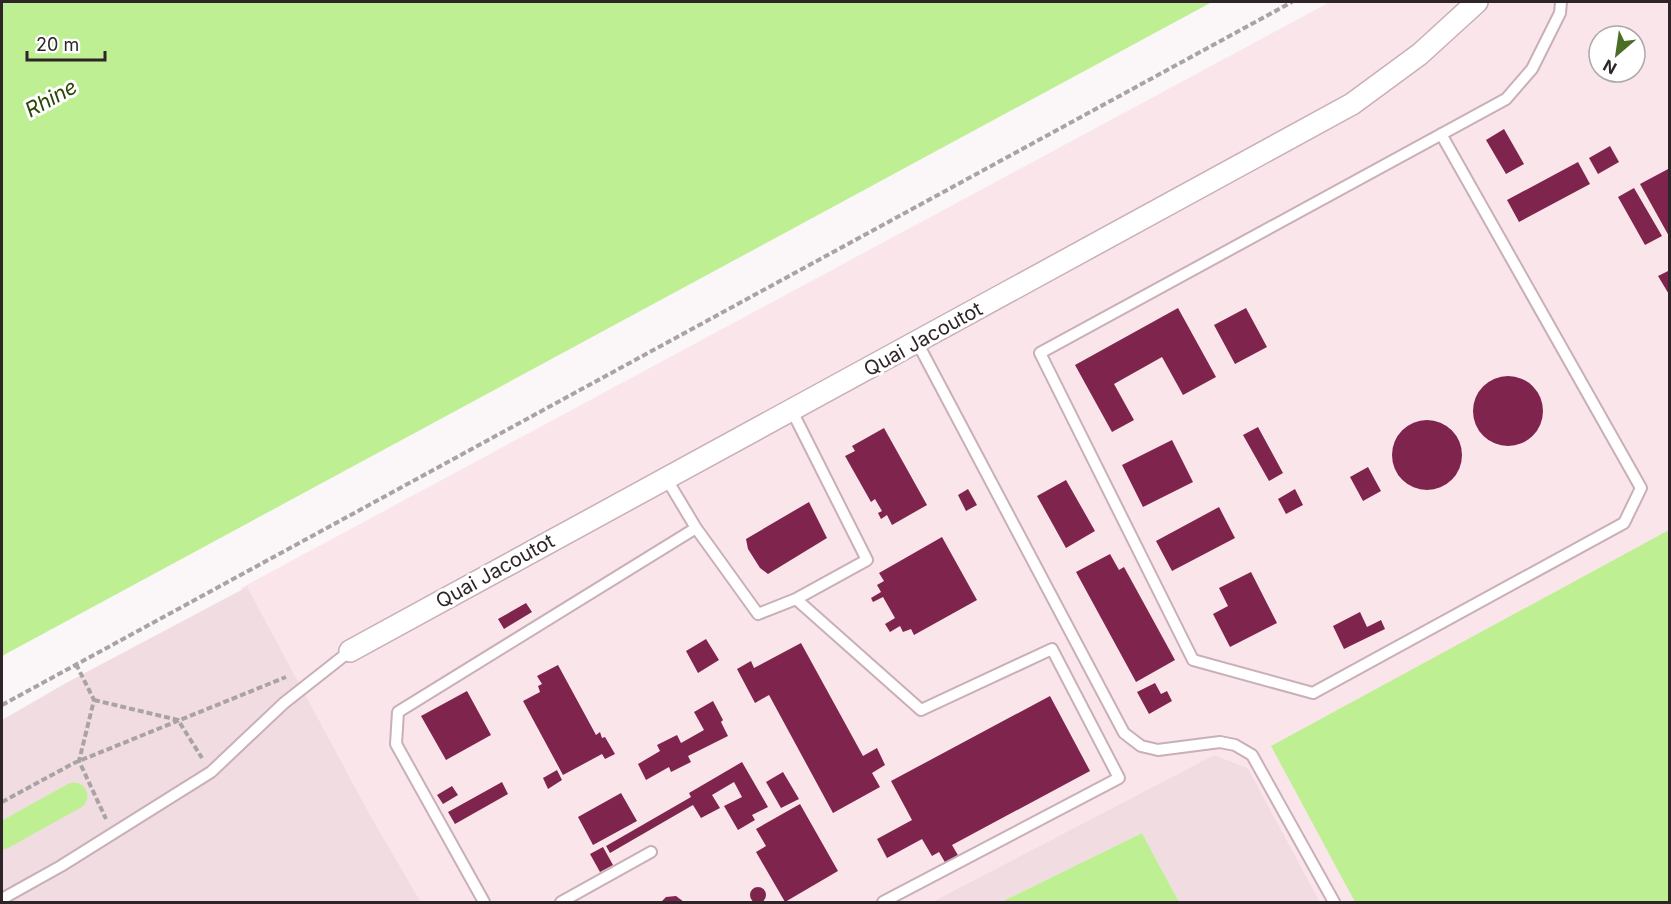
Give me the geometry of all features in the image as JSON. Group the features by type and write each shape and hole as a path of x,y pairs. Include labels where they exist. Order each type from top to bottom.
{"street":[{"name":"Quai Jacoutot","path":"350,651 1352,104 1420,54 1477,2"}],"lane":[{"path":"1441,135 1641,488 1624,523 1313,693 1193,660 1040,353 1506,99 1533,69 1560,13 1561,2"},
{"path":"917,342 1124,733 1141,746 1158,750 1220,742 1235,745 1252,755 1334,903"},
{"path":"666,478 696,528 758,614 796,599 867,560 792,411"},
{"path":"484,903 396,744 398,712 696,528"},
{"path":"796,599 921,710 1052,649 1119,778 884,903"},
{"path":"2,899 113,834 211,772 284,703 350,651"},
{"path":"561,903 651,852"}],"path":[{"path":"2,705 1292,2"},
{"path":"76,664 94,700 79,760 113,834"},
{"path":"2,802 79,760 296,672"},
{"path":"94,700 178,720 211,772"}],"shaded area":[{"path":"1330,2 1669,2 1669,902 1320,902 1248,768 1214,755 932,902 421,902 312,720 241,588"},
{"path":"247,587 372,819 421,902 2,902 2,720 66,683"},
{"path":"1214,755 1248,768 1320,902 1179,902 1142,833 1001,902 932,902"}],"water":[{"name":"Rhine","path":"2,2 1212,2 2,656"},
{"path":"1669,530 1669,902 1355,902 1271,746"},
{"path":"1142,833 1179,902 1001,902"}],"building":[{"path":"1504,129 1524,164 1506,174 1486,140"},
{"path":"1610,146 1619,162 1598,174 1589,158"},
{"path":"1578,162 1590,184 1519,222 1507,200"},
{"path":"1670,168 1670,238 1640,184"},
{"path":"1634,188 1662,236 1645,245 1618,197"},
{"path":"1668,271 1670,274 1670,296 1658,276"},
{"path":"1178,308 1216,377 1183,395 1162,357 1114,384 1134,420 1112,432 1075,365"},
{"path":"1246,308 1267,347 1235,364 1214,325"},
{"path":"1501,376 1515,376 1528,382 1537,391 1543,404 1541,424 1533,436 1515,446 1501,446 1488,440 1479,431 1473,418 1473,404 1479,391 1488,382"},
{"path":"1420,420 1434,420 1447,426 1456,435 1462,448 1460,468 1452,480 1434,490 1420,490 1407,484 1398,475 1392,462 1392,448 1398,435 1407,426"},
{"path":"1258,427 1283,473 1269,481 1243,435"},
{"path":"884,428 927,505 892,525 887,515 881,519 878,513 882,511 875,499 871,502 845,456 855,451 852,446"},
{"path":"1172,440 1193,482 1143,507 1122,465"},
{"path":"1368,467 1381,491 1363,501 1350,477"},
{"path":"1066,480 1095,531 1066,548 1037,496"},
{"path":"968,489 977,505 966,511 958,495"},
{"path":"1295,489 1303,505 1286,514 1278,499"},
{"path":"809,502 827,538 768,574 760,568 748,549 746,539"},
{"path":"1219,507 1235,538 1172,571 1156,541"},
{"path":"942,537 977,600 914,635 911,629 903,632 900,626 890,632 885,624 895,618 883,597 873,602 871,598 881,592 877,585 884,581 879,573"},
{"path":"1110,554 1119,570 1124,567 1175,660 1136,682 1076,572"},
{"path":"1251,572 1277,623 1230,647 1213,614 1228,606 1219,588"},
{"path":"526,603 532,612 504,629 498,619"},
{"path":"1360,612 1367,627 1381,620 1385,629 1344,649 1333,626"},
{"path":"706,639 719,660 698,673 686,651"},
{"path":"801,643 863,756 877,748 885,765 872,773 880,787 833,813 769,695 755,703 737,669 751,661 754,668"},
{"path":"558,665 596,735 600,732 602,738 605,737 615,754 605,759 602,754 563,775 523,701 540,692 538,686 542,684 537,676"},
{"path":"1155,683 1161,694 1167,691 1172,701 1149,714 1137,692"},
{"path":"467,691 491,735 446,760 421,716"},
{"path":"1050,696 1090,771 952,845 959,857 946,864 939,852 932,856 922,839 887,858 877,839 912,820 891,781"},
{"path":"713,701 728,736 688,756 691,762 671,772 669,767 646,780 638,764 660,751 657,745 677,735 681,743 704,730 694,712"},
{"path":"742,762 768,807 752,815 755,820 738,830 724,806 742,797 734,782 712,795 720,808 701,818 693,805 610,853 606,846 691,797 689,793"},
{"path":"557,770 562,780 548,789 543,778"},
{"path":"783,772 799,799 781,808 766,782"},
{"path":"502,782 508,794 455,824 448,812"},
{"path":"452,786 458,795 443,804 437,795"},
{"path":"621,793 637,821 593,845 578,817"},
{"path":"800,804 838,871 785,902 756,852 766,846 756,829"},
{"path":"603,847 613,865 600,872 590,854"},
{"path":"755,887 761,887 766,895 764,901 755,903 750,898 750,892"},
{"path":"676,896 684,902 661,902 666,897"}],"waterway":[{"path":"2,836 74,796"}]}
